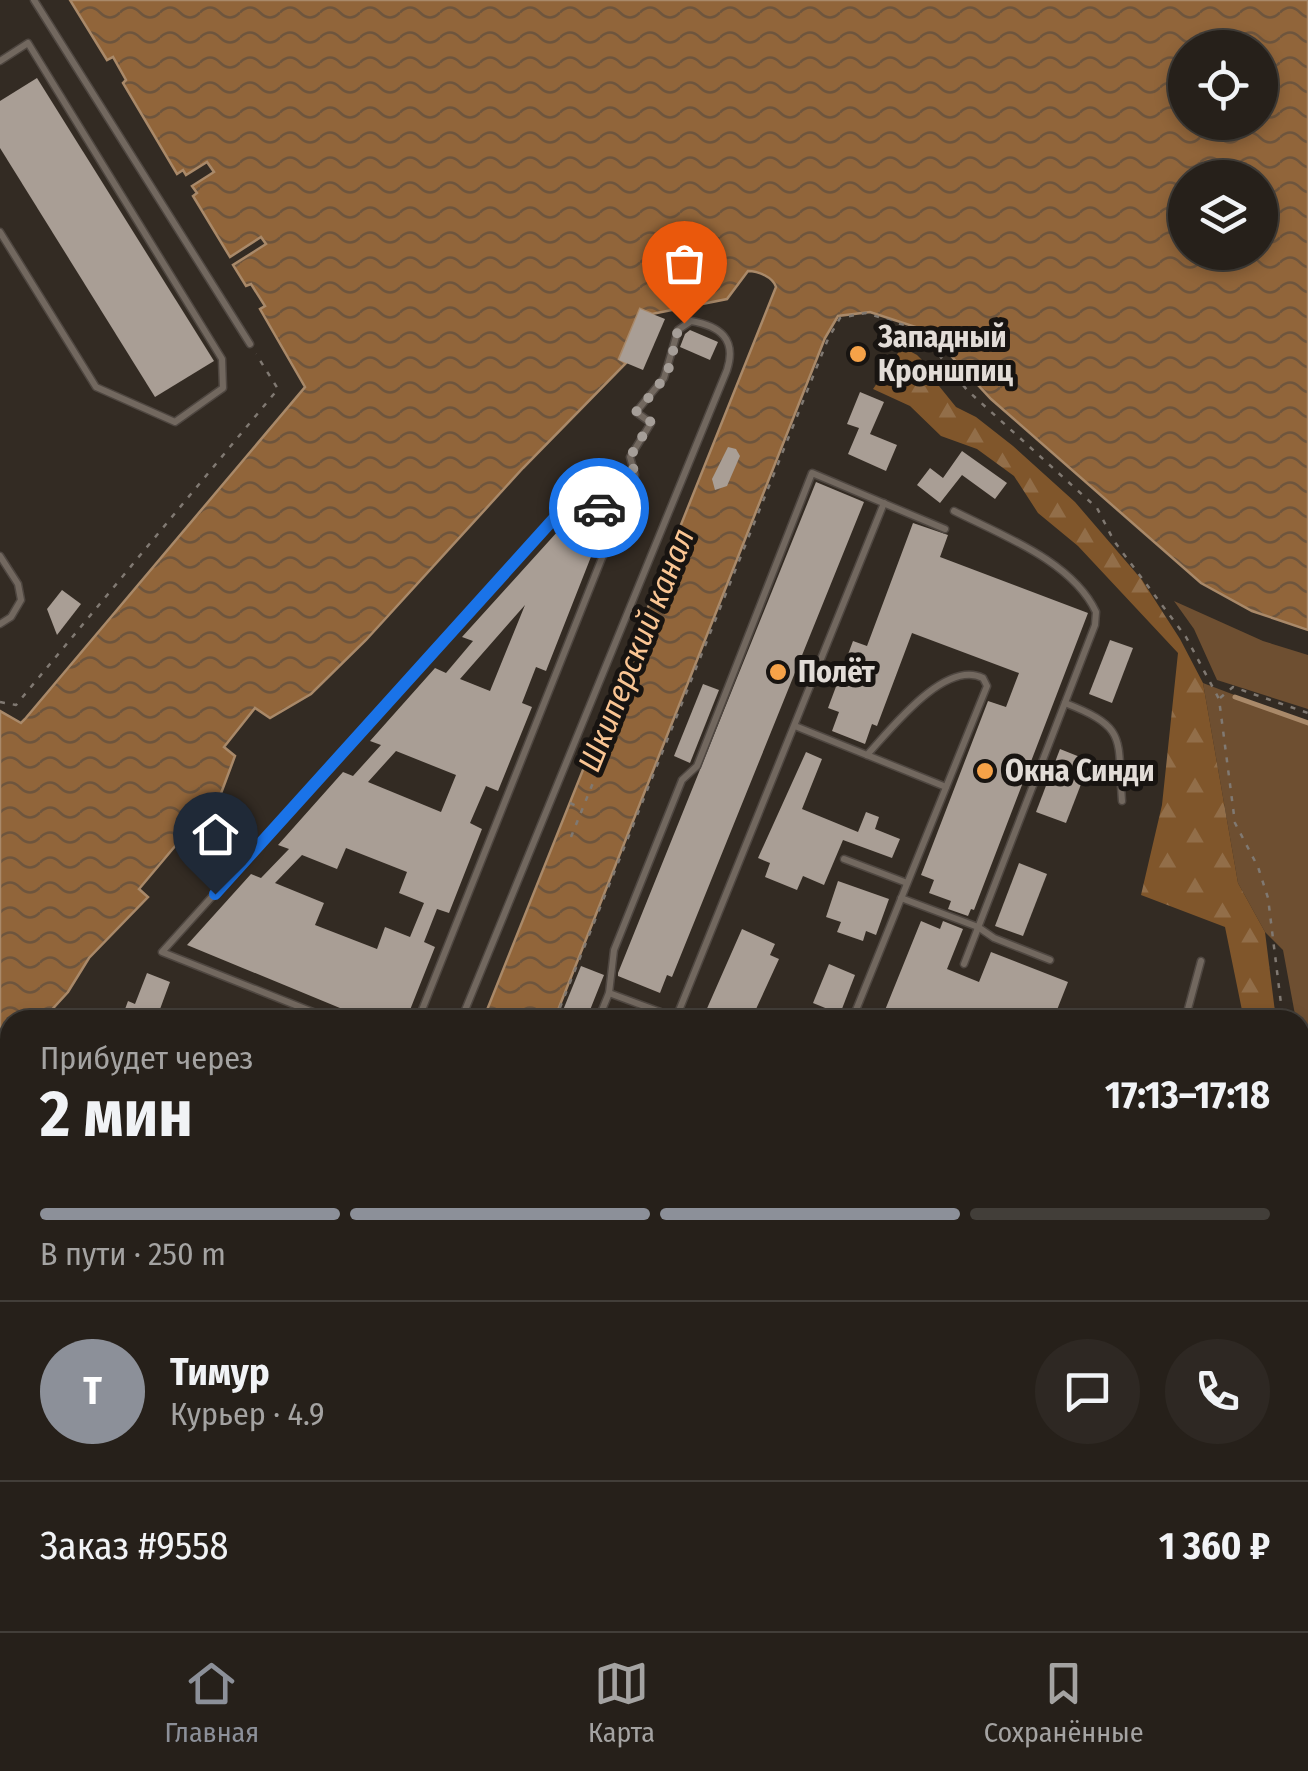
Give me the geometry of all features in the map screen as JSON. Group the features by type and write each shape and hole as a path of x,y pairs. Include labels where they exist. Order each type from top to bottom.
{"lane":[{"path":"34,0 250,344"},
{"path":"0,61 28,43 222,359 224,388 175,422 96,387 0,232"},
{"path":"422,1010 635,475 630,457 651,422 636,412 664,378 678,330 691,320 720,331 731,348 727,370 466,1010"},
{"path":"602,1010 609,993 614,950 682,780 697,766 812,472 945,529"},
{"path":"308,1010 162,952 558,514 580,502 619,516"},
{"path":"683,1010 884,503"},
{"path":"954,510 1042,558 1070,578 1096,612 1095,625 964,964"},
{"path":"0,556 18,584 21,600 11,617 0,624"},
{"path":"856,1010 987,686 977,675 956,674 938,685 867,755"},
{"path":"1064,703 1110,725 1117,740 1122,801"},
{"path":"795,726 946,787"},
{"path":"844,859 907,882"},
{"path":"901,898 1050,960"},
{"path":"1188,1010 1202,961"},
{"path":"609,993 655,1010"}],"path":[{"path":"559,1010 820,357 840,318 866,314 908,326 923,335 967,390 1098,508 1114,541 1186,637 1219,699 1236,823 1268,898 1281,1010"},
{"path":"0,702 16,705 278,389 250,344"},
{"path":"609,742 635,676"},
{"path":"1219,699 1233,686 1308,714"},
{"path":"609,704 622,709"},
{"path":"571,837 597,774"},
{"path":"570,803 583,808"}],"shaded area":[{"path":"1174,601 1263,641 1308,655 1308,709 1217,680 1194,629"},
{"path":"1203,683 1308,723 1308,1010 1294,1010 1283,950 1265,932 1238,883"}],"green space":[{"path":"902,347 917,355 936,374 939,386 956,407 976,417 1013,446 1075,502 1142,580 1203,683 1238,883 1265,932 1275,1010 1242,1010 1225,927 1141,895 1162,805 1178,653 1078,546 1038,513 1014,476 977,449 941,436 910,406 873,389"}],"water":[{"name":"Шкиперский канал","path":"70,0 1308,0 1308,630 1252,611 1201,583 991,399 928,331 870,312 838,316 825,338 558,1010 487,1010 776,287 765,275 748,271 727,299 652,314 640,309 619,359 626,363 523,468 366,640 311,694 270,718 255,708 224,747 235,756 214,812 192,826 139,889 148,897 89,958 68,992 52,1010 0,1010 0,711 21,723 25,719 305,387 260,309 265,306 233,265 266,244 261,237 230,257 193,196 197,193 192,186 214,172 207,162 186,175 183,170 177,174 123,83 126,80 113,57 107,60"}],"building":[{"path":"37,78 214,361 155,397 0,148 0,101"},
{"path":"640,309 665,319 643,370 619,360"},
{"path":"690,330 718,342 710,360 680,347"},
{"path":"860,392 884,402 870,434 897,445 886,471 848,454 859,428 847,424"},
{"path":"728,447 736,449 740,456 727,486 715,490 712,479"},
{"path":"962,451 1007,483 995,499 962,475 940,503 917,485 930,468 943,478"},
{"path":"816,482 864,502 672,977 667,975 660,993 618,973"},
{"path":"578,514 599,527 594,537 598,539 546,671 536,667 522,703 532,707 498,791 486,786 470,823 482,829 449,913 437,909 424,942 435,947 410,1010 345,1010 187,945 251,874 261,878 289,849 278,845 343,772 353,776 381,745 370,741 435,668 446,673 473,641 462,637 568,520 572,522","holes":["525,605 490,691 460,679","396,751 456,775 441,812 368,782","346,848 407,872 399,893 424,903 410,937 385,927 377,949 315,925 324,903 275,883 302,855 337,869"]},
{"path":"913,523 948,535 940,557 1088,613 974,910 968,916 948,909 951,901 929,893 934,880 921,875 988,701 1006,707 1019,673 912,633 877,726 872,724 865,744 832,731 839,712 828,708 853,641 867,646"},
{"path":"62,590 81,604 57,635 47,609"},
{"path":"1110,640 1133,648 1112,703 1089,694"},
{"path":"703,684 719,690 690,763 674,756"},
{"path":"1060,749 1090,761 1066,823 1036,812"},
{"path":"806,752 822,759 802,809 858,832 866,812 879,817 875,829 900,839 892,858 843,840 824,885 803,876 797,890 765,877 770,863 758,858"},
{"path":"1019,863 1047,874 1023,936 995,926"},
{"path":"838,881 889,899 876,935 866,931 863,941 837,932 841,922 826,917"},
{"path":"921,921 940,929 943,921 963,929 947,969 979,982 991,952 1068,982 1057,1010 885,1010"},
{"path":"742,929 775,944 770,955 779,959 756,1010 706,1010"},
{"path":"829,964 855,975 842,1010 813,1003"},
{"path":"581,966 604,975 590,1010 563,1010"},
{"path":"147,973 170,982 160,1010 125,1010 128,1001 135,1004"}],"waterway":[{"path":"1235,697 1308,723"}],"way so far":[{"path":"599,508 619,516 635,475 630,457 651,422 636,412 664,378 671,362 672,344 684,323"}],"place":[{"name":"Западный Кроншпиц","path":"858,354"},
{"name":"Полёт","path":"778,672"},
{"name":"Окна Синди","path":"985,771"}],"route":[{"path":"215,894 558,514 580,502 599,508"}]}
